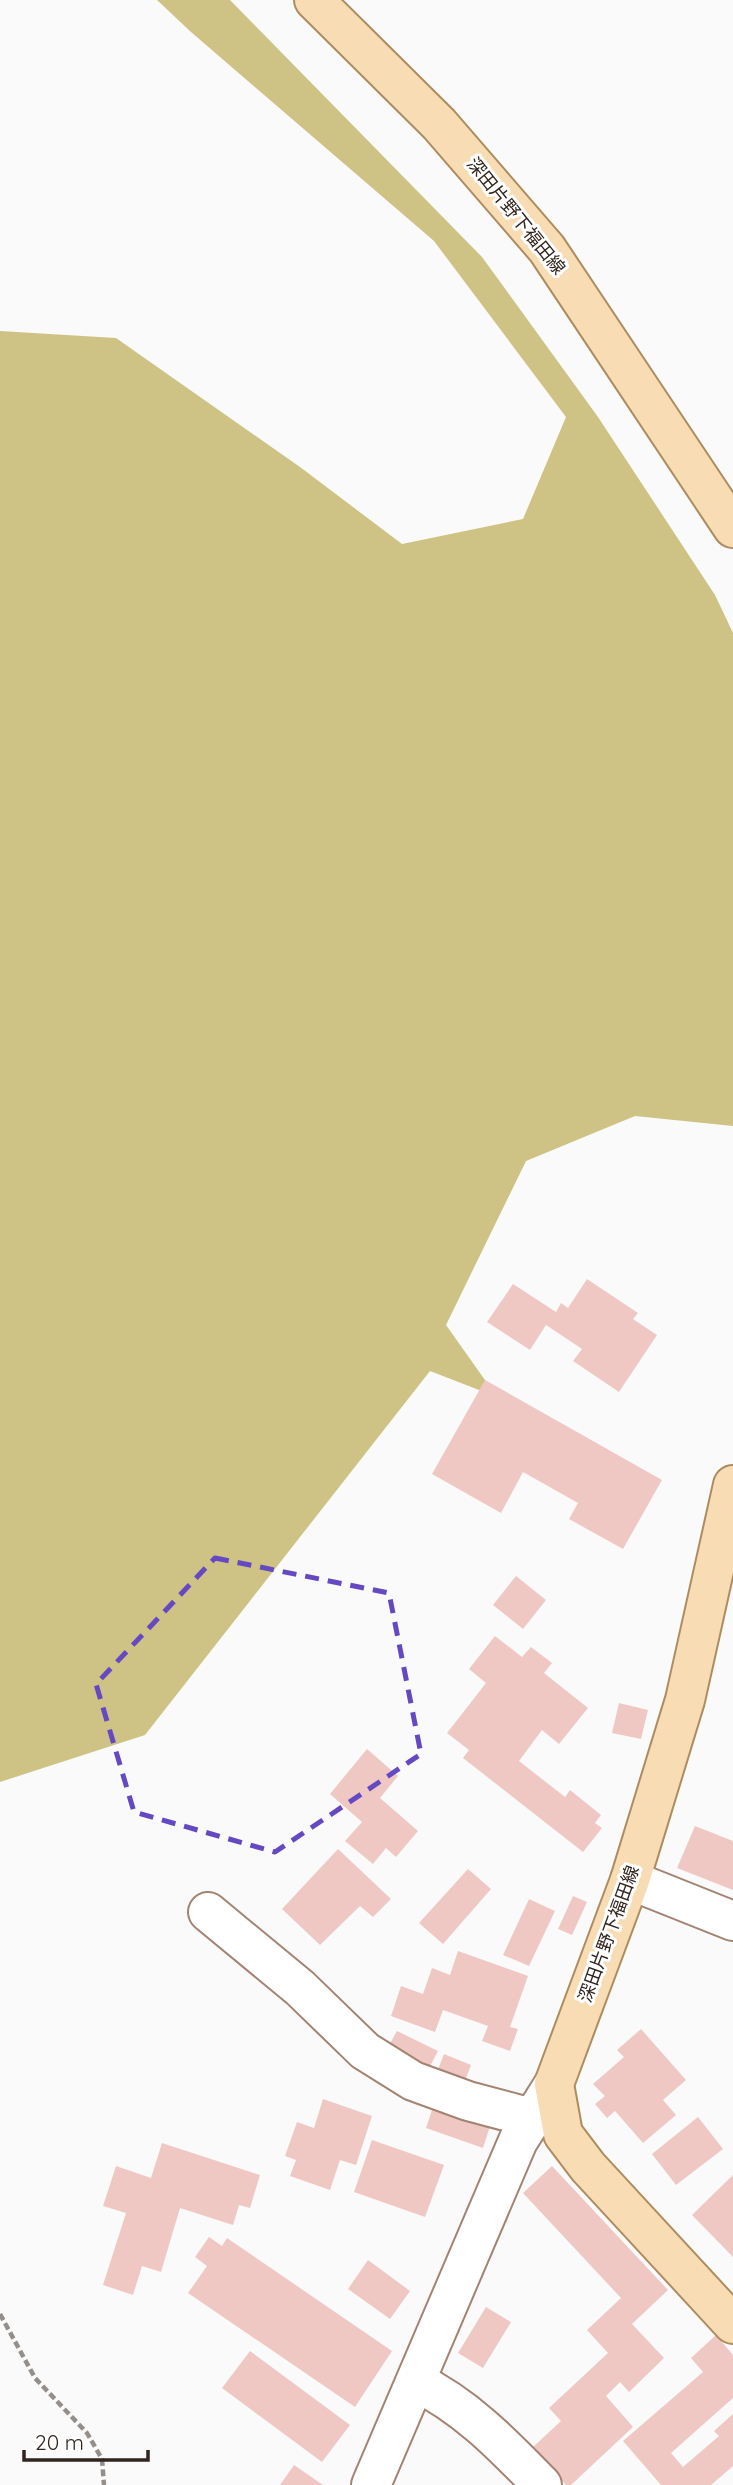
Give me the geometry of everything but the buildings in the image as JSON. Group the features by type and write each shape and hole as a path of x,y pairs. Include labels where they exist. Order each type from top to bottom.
{"main road":[{"name":"深田片野下福田線","path":"314,0 439,124 547,249 733,528"},
{"name":"深田片野下福田線","path":"554,2084 630,1880 685,1700 727,1543 733,1485"},
{"path":"554,2084 563,2134 588,2167 733,2324"}],"street":[{"path":"630,1880 733,1921"},
{"path":"208,1913 300,1988 365,2051 414,2081 468,2101 532,2118"},
{"path":"372,2485 518,2141 554,2084"},
{"path":"416,2382 441,2394 479,2423 542,2485"}],"path":[{"path":"0,2314 35,2378 87,2433 102,2459 104,2485"}],"highlighted area":[{"path":"215,1558 389,1593 421,1754 275,1852 134,1812 96,1684"}],"shaded area":[{"path":"157,0 230,0 482,257 598,417 715,595 733,633 733,1126 635,1116 526,1161 446,1325 497,1397 430,1371 145,1735 0,1782 0,331 116,338 300,467 402,544 523,519 566,417 434,241"}]}
